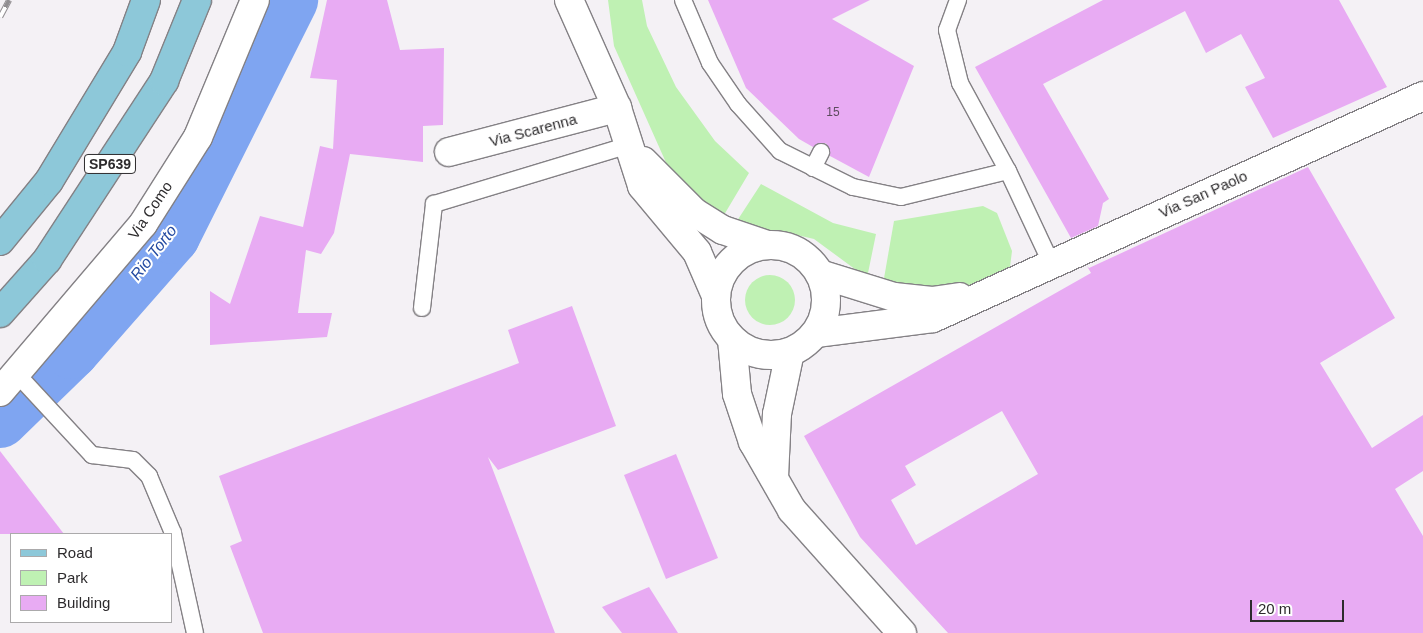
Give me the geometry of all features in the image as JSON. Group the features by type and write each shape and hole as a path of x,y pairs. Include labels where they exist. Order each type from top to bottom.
{"main road":[{"name":"SP639","path":"0,241 49,182 127,52 146,0"},
{"name":"SP639","path":"0,313 47,260 164,81 197,0"}],"street":[{"name":"Via Como","path":"13,382 143,224 198,137 255,0"},
{"path":"569,0 617,108 642,186 697,252 716,296 719,319 732,339 737,394 753,442 792,510 902,633"},
{"name":"Via San Paolo","path":"816,333 934,318 1052,262 1423,96"},
{"name":"Via Scarenna","path":"449,152 617,108"},
{"path":"630,145 661,183 694,212 723,230 767,245 797,252 820,274 826,304 816,333 790,352 759,354 732,339"},
{"path":"716,296 723,274 738,256 767,245"},
{"name":"Via San Paolo","path":"820,274 913,299 932,301 984,294"},
{"path":"774,478 777,414 790,352"}],"lane":[{"path":"683,0 710,63 738,104 780,151 853,187 900,197 1008,171"},
{"path":"958,0 947,30 960,83 1008,171 1052,262"},
{"path":"422,308 434,204 630,145"},
{"path":"813,168 821,152"},
{"path":"13,382 43,403 92,456 133,460 149,476 173,533 195,633"}],"green space":[{"path":"608,0 642,0 647,26 676,87 715,141 749,173 721,220 668,167 614,46"},
{"path":"761,184 833,223 876,234 867,278 814,239 780,231 733,227"},
{"path":"983,206 997,213 1012,251 1010,267 1001,281 931,294 883,284 894,221"},
{"path":"770,275 784,279 791,286 795,300 791,314 784,321 770,325 756,321 749,314 745,300 749,286 756,279"}],"building":[{"path":"327,0 387,0 400,50 444,48 443,125 423,126 423,162 350,154 334,233 321,254 306,250 298,313 332,313 327,337 210,345 210,291 230,304 260,216 303,227 320,146 333,149 337,80 310,78"},
{"path":"708,0 870,0 832,19 914,66 869,177 830,156 826,143 813,147 799,139 746,88"},
{"path":"1103,0 1339,0 1387,87 1273,138 1245,87 1265,78 1241,34 1206,53 1185,11 1043,84 1109,199 1103,203 1098,226 1071,238 975,67"},
{"path":"1308,167 1395,318 1320,363 1372,448 1423,415 1423,471 1395,489 1423,536 1423,633 948,633 860,537 804,436 1091,273 1087,266 1089,268","holes":["1002,411 1038,474 916,545 891,500 916,485 905,466"]},
{"path":"572,306 616,426 498,470 488,457 555,633 263,633 230,546 242,541 219,476 519,363 508,330"},
{"path":"0,451 63,533 0,534"},
{"path":"676,454 718,558 666,579 624,475"},
{"path":"649,587 678,633 622,633 602,607"}],"waterway":[{"name":"Rio Torto","path":"0,420 71,351 172,236 290,0"}],"railway":[{"path":"0,17 9,0"}]}
